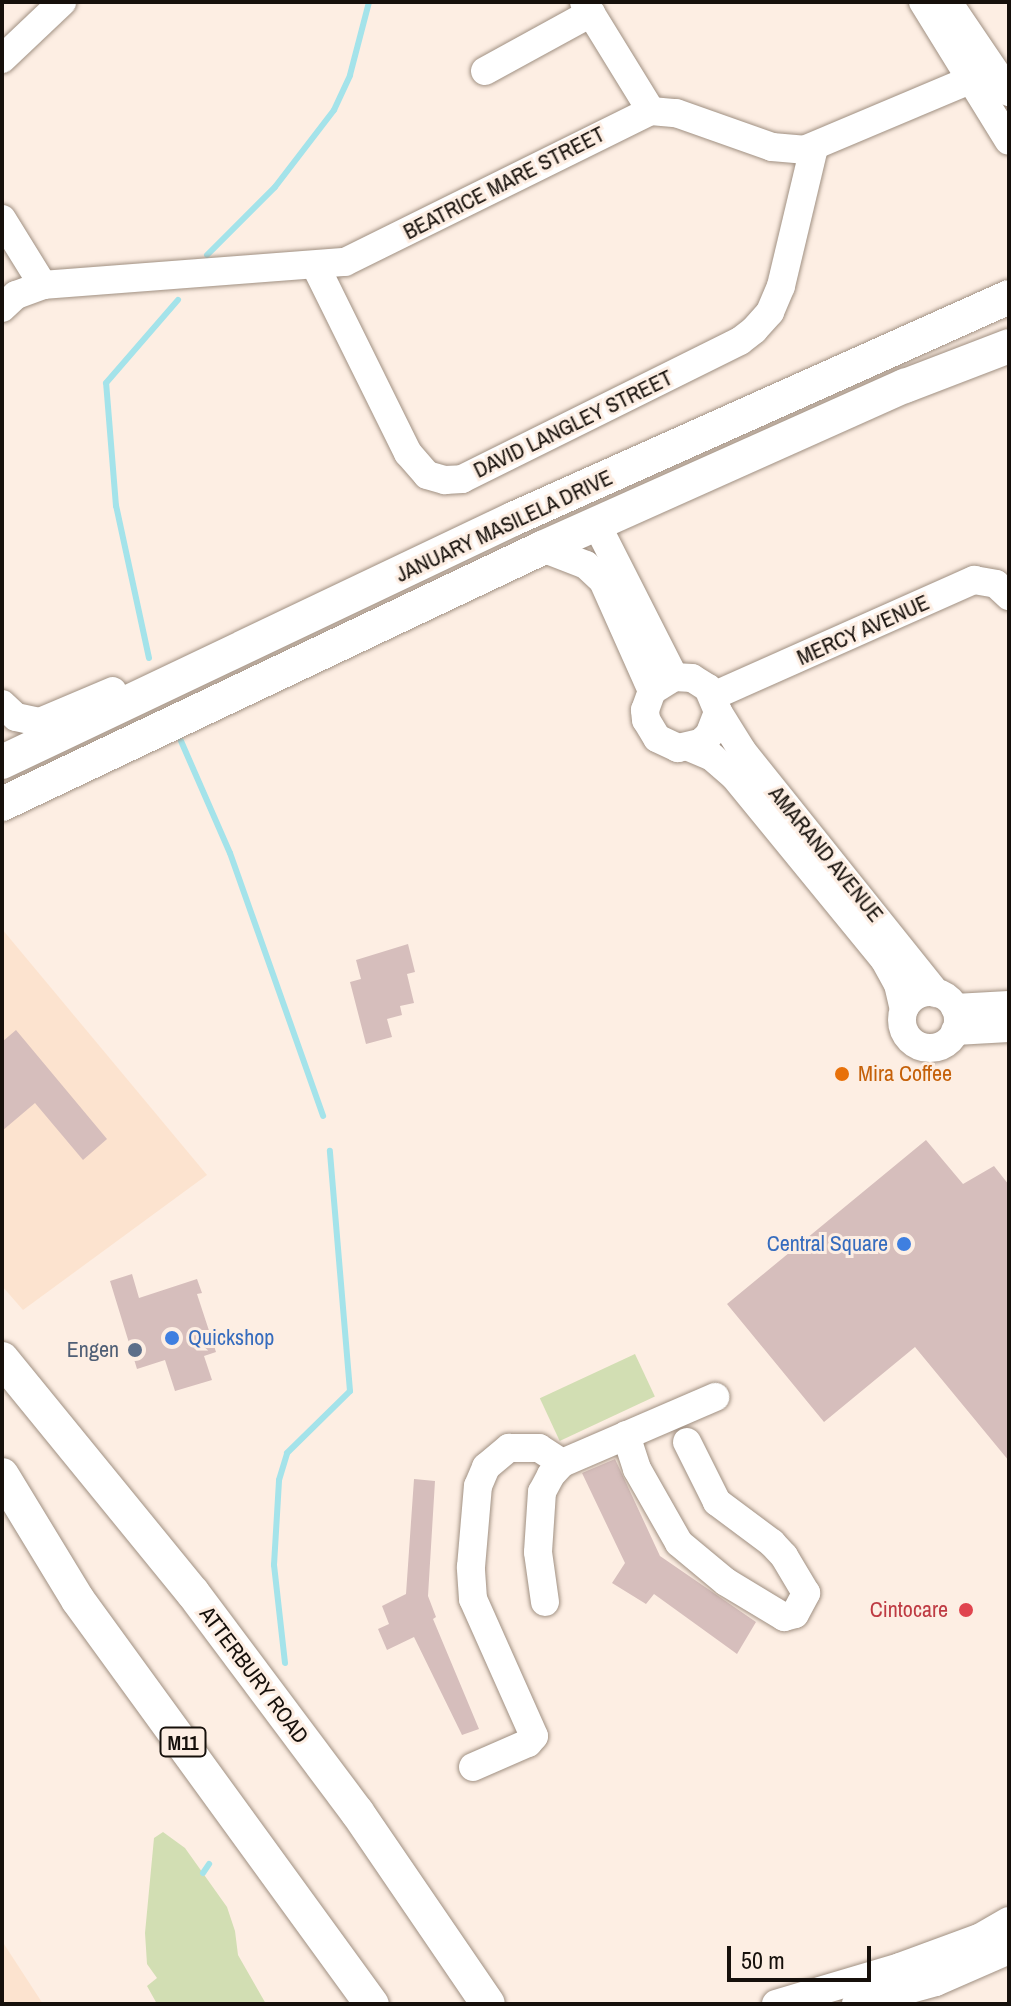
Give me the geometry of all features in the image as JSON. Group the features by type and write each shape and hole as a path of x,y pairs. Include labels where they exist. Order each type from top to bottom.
{"main road":[{"name":"JANUARY MASILELA DRIVE","path":"2,762 513,519 1009,297"},
{"name":"JANUARY MASILELA DRIVE","path":"2,804 542,548 905,386 1009,346"},
{"path":"281,630 334,620 367,607 562,518 583,516 597,525"},
{"name":"ATTERBURY ROAD","path":"2,1359 193,1593 357,1812 488,2004"},
{"name":"M11","path":"2,1475 78,1600 372,2004"}],"street":[{"path":"2,59 62,2"},
{"path":"923,2 991,81"},
{"path":"948,2 991,81 1009,141"},
{"path":"485,71 588,8 651,111 676,113 772,147 814,148 991,81"},
{"name":"BEATRICE MARE STREET","path":"2,308 16,295 43,285 345,262 651,111"},
{"name":"DAVID LANGLEY STREET","path":"315,265 408,453 427,475 445,480 462,479 740,341 754,330 770,312 781,286 814,148"},
{"path":"2,219 43,285"},
{"path":"597,525 663,684"},
{"path":"542,548 586,565 603,581 663,684"},
{"name":"MERCY AVENUE","path":"716,704 974,580 996,584 1009,596"},
{"path":"701,682 716,704 709,735 689,747 666,745 650,729 645,710 663,684 701,682"},
{"path":"2,704 16,717 40,722 118,689 146,694"},
{"name":"AMARAND AVENUE","path":"716,704 743,752 949,1011"},
{"name":"AMARAND AVENUE","path":"689,747 712,757 734,776 884,959 898,984 904,1009"},
{"path":"949,1011 938,1047 921,1047 904,1031 904,1009 921,993 949,1011 1009,1028"},
{"path":"949,1011 1009,1005"},
{"path":"545,1602 538,1552 542,1492 562,1463 715,1397"},
{"path":"626,1435 637,1469 679,1543 726,1582 784,1617 795,1614 806,1593 784,1556 772,1543 717,1502 687,1442"},
{"path":"473,1767 528,1743 534,1736 473,1599 471,1567 478,1486 486,1467 509,1448 539,1448 562,1463"},
{"path":"776,2004 900,1967 979,1938 1009,1921"},
{"path":"856,2004 936,1982 1009,1950"}],"shaded area":[{"path":"2,929 207,1175 23,1310 2,1286"},
{"path":"2,1941 43,2004 2,2004"}],"green space":[{"path":"635,1354 655,1397 560,1441 540,1398"},
{"path":"163,1832 185,1848 227,1907 235,1931 238,1955 266,2004 157,2004 147,1986 157,1978 147,1964 145,1933 154,1838"}],"building":[{"path":"408,944 415,972 407,974 414,1003 400,1006 402,1015 387,1019 392,1037 366,1044 350,982 361,979 356,960"},
{"path":"16,1030 107,1139 83,1160 35,1103 2,1131 2,1042"},
{"name":"Central Square","path":"926,1140 963,1184 994,1166 1009,1185 1009,1461 915,1347 824,1422 727,1304"},
{"path":"132,1274 139,1298 197,1279 202,1293 197,1294 216,1352 204,1356 212,1380 175,1391 165,1360 137,1369 110,1281"},
{"path":"615,1459 660,1556 756,1622 737,1654 654,1594 646,1604 612,1583 625,1563 582,1473"},
{"path":"414,1479 435,1481 428,1596 436,1617 433,1619 479,1729 462,1735 414,1637 387,1650 378,1629 389,1624 382,1606 406,1594"}],"waterway":[{"path":"207,255 275,187 334,110 350,75 369,2"},
{"path":"149,658 116,506 106,383 178,300"},
{"path":"181,741 230,853 323,1116"},
{"path":"285,1663 274,1565 279,1480 287,1453 350,1391 330,1151"},
{"path":"203,1873 209,1864"}],"place":[{"name":"Mira Coffee","path":"842,1074"},
{"name":"Central Square","path":"904,1244"},
{"name":"Quickshop","path":"172,1338"},
{"name":"Engen","path":"135,1350"},
{"name":"Cintocare","path":"966,1610"}]}
